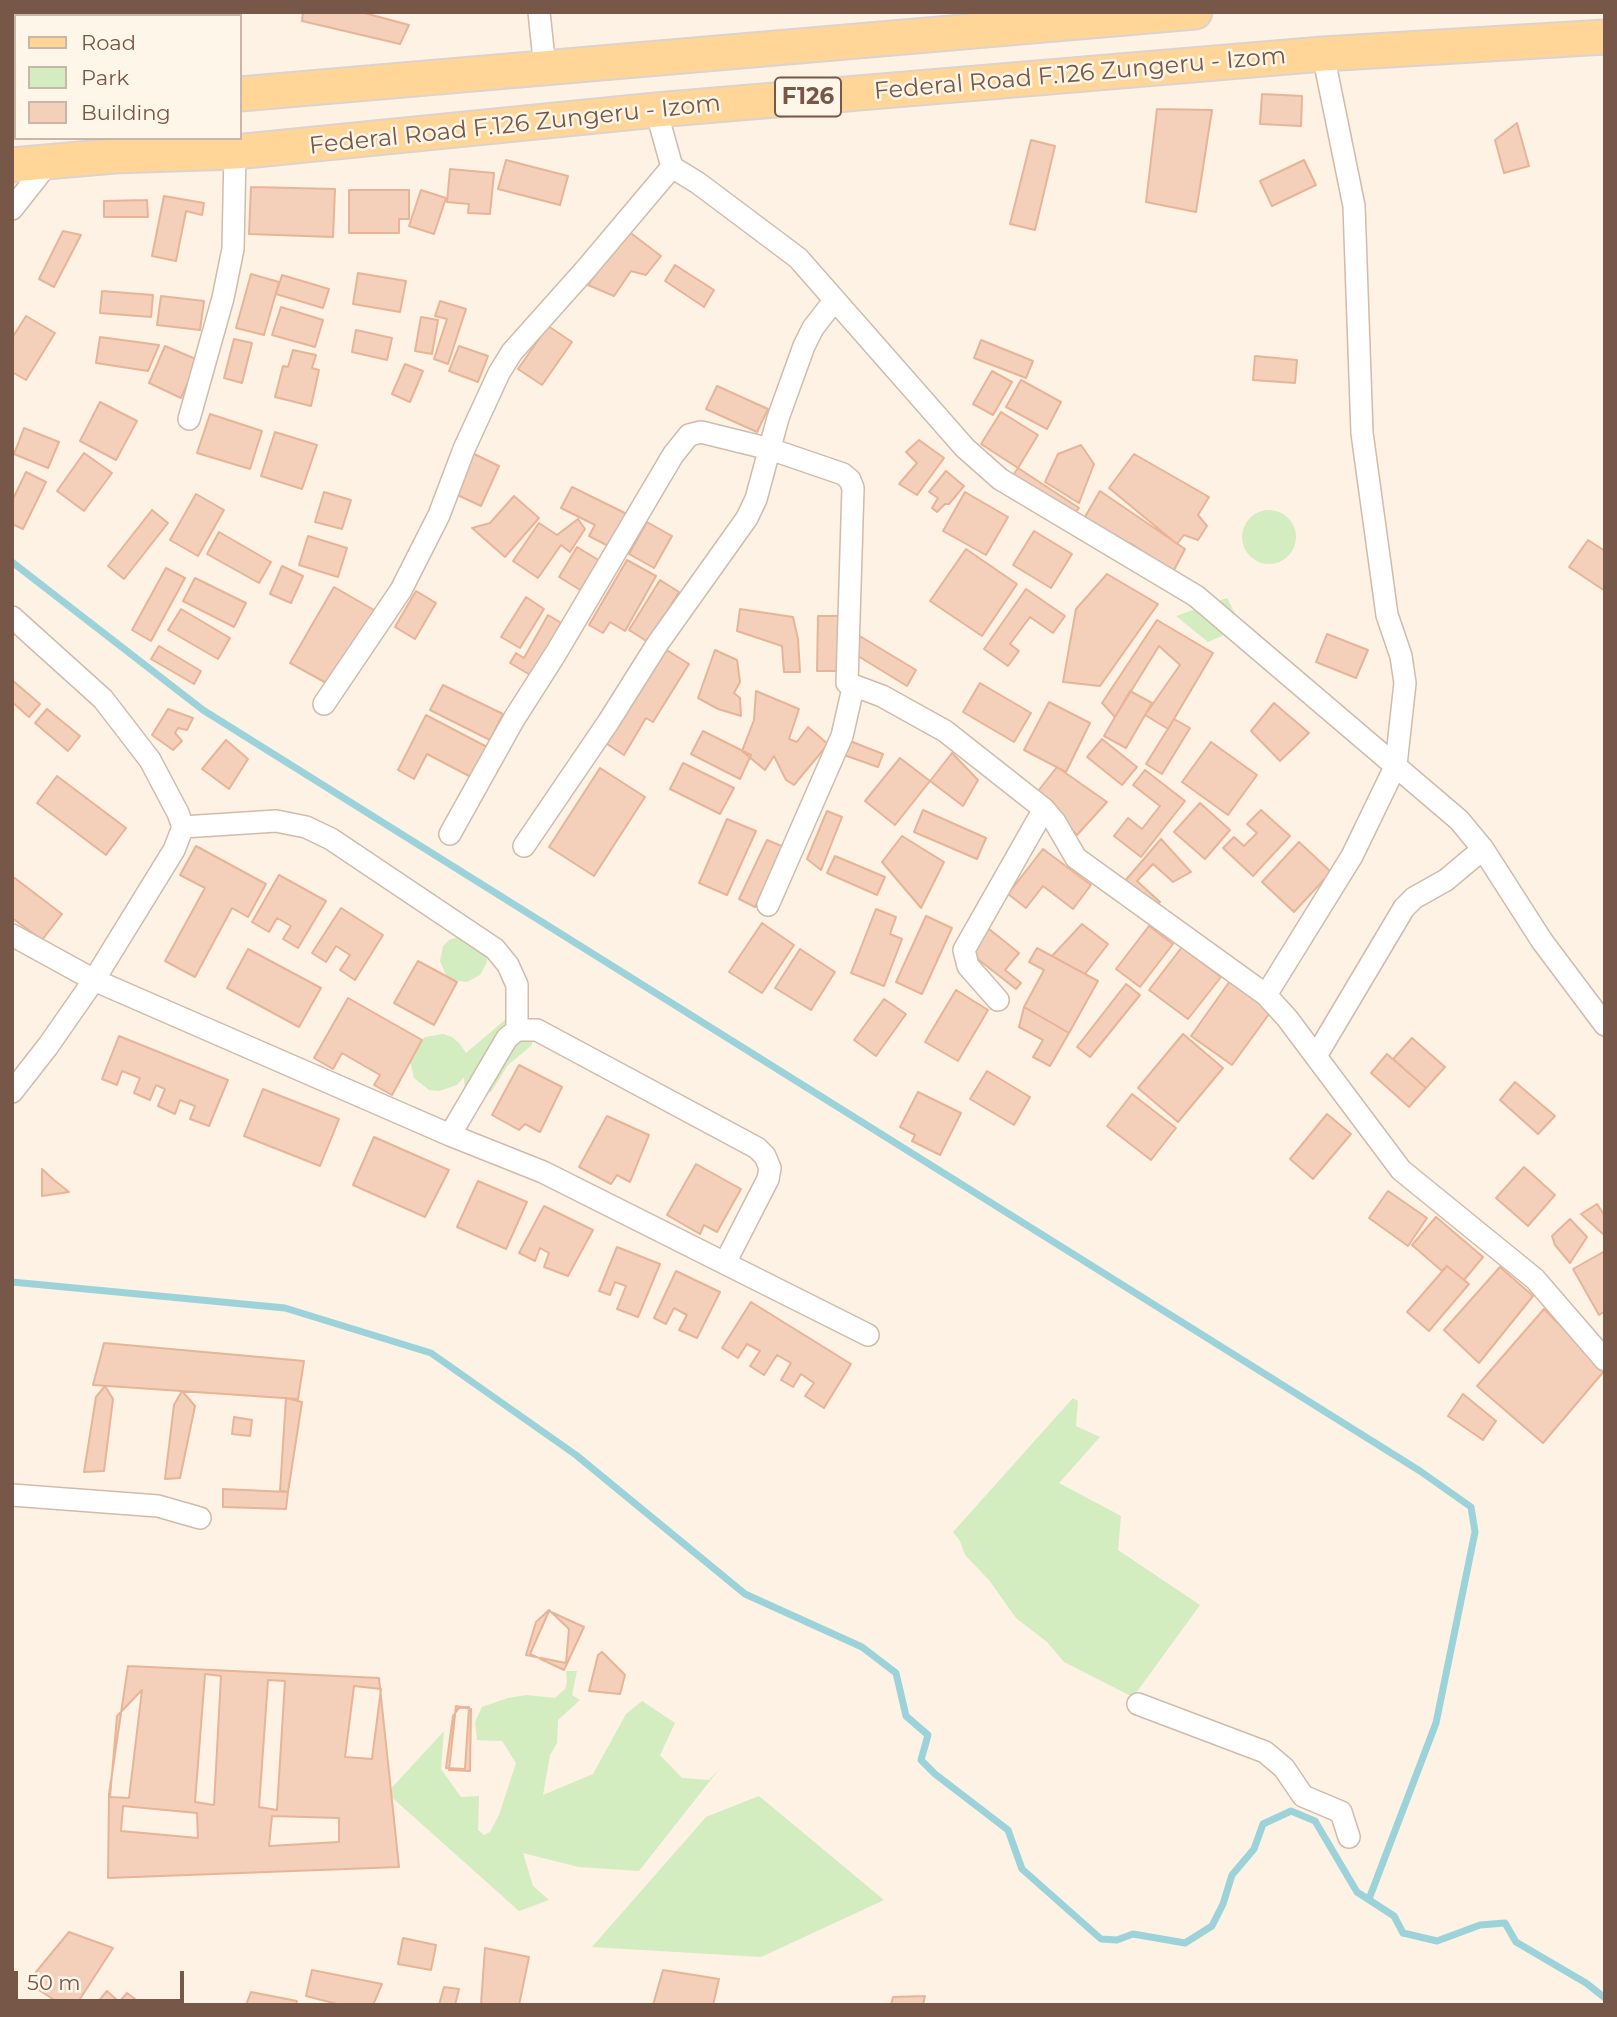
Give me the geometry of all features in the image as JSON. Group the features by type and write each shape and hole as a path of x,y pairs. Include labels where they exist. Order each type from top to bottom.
{"main road":[{"name":"Federal Road F.126 Zungeru - Izom","path":"242,94 1195,12"},
{"name":"Federal Road F.126 Zungeru - Izom","path":"12,164 49,162 114,147 235,152 656,110 1322,54 1605,37"}],"street":[{"path":"539,12 544,69"},
{"path":"1266,995 1352,856 1396,765 1405,683 1401,656 1387,615 1362,433 1354,206 1322,54"},
{"path":"656,110 672,167 698,183 798,258 965,448 1000,480 1196,596 1459,820 1483,849 1542,941 1605,1025"},
{"path":"189,419 223,298 233,248 235,152"},
{"path":"12,209 49,162"},
{"path":"324,704 401,590 439,515 464,449 505,362 672,167"},
{"path":"524,846 658,643 747,518 756,499 778,418 804,346 813,328 834,301"},
{"path":"450,834 514,719 688,435 701,432 770,449 843,474 850,480 853,488 847,683"},
{"path":"12,617 103,699 150,760 183,827 174,850 94,980 12,1092"},
{"path":"847,683 882,696 945,731 1044,808 1076,858 1266,995 1287,1018 1401,1170 1535,1279 1605,1360"},
{"path":"768,905 842,736 853,688 847,683"},
{"path":"998,1000 968,967 964,950 1044,808"},
{"path":"183,827 276,821 306,827 331,839 495,949 508,965 517,985 517,1030"},
{"path":"1316,1056 1404,908 1414,898 1446,880 1483,849"},
{"path":"12,934 94,980 450,1135 543,1172 868,1335"},
{"path":"450,1135 507,1038 517,1030 537,1030 757,1148 765,1156 770,1168 768,1179 725,1263"},
{"path":"12,1495 158,1506 200,1518"},
{"path":"1138,1704 1265,1752 1284,1768 1303,1796 1341,1812 1349,1837"}],"green space":[{"path":"1269,510 1288,518 1296,537 1288,556 1269,564 1250,556 1242,537 1250,518"},
{"path":"1227,598 1242,627 1208,642 1176,616"},
{"path":"464,935 487,954 487,962 480,975 467,982 452,980 446,975 440,961 443,946 449,940"},
{"path":"506,1019 532,1022 532,1045 508,1065 491,1092 465,1094 464,1077 457,1085 439,1091 429,1090 414,1078 410,1060 418,1043 425,1037 443,1034 452,1037 466,1053"},
{"path":"1073,1398 1078,1401 1076,1426 1100,1437 1059,1483 1121,1516 1118,1550 1200,1605 1133,1697 1064,1662 1047,1642 1016,1618 989,1580 965,1555 953,1532"},
{"path":"566,1671 577,1671 572,1695 580,1700 558,1720 557,1743 550,1755 543,1795 593,1774 626,1714 642,1701 675,1723 660,1755 682,1778 709,1780 720,1768 639,1871 579,1867 523,1853 533,1886 549,1900 519,1911 387,1793 444,1731 441,1769 461,1797 479,1796 478,1830 484,1835 490,1832 499,1815 516,1763 502,1741 477,1740 475,1722 482,1707 526,1695 555,1698 565,1689"},
{"path":"759,1796 884,1900 761,1957 592,1947 706,1817"}],"building":[{"path":"208,12 241,12 240,14 204,14"},
{"path":"303,12 361,12 409,25 400,44 302,21"},
{"path":"1262,94 1302,96 1301,126 1260,124"},
{"path":"1157,109 1212,110 1196,212 1146,202"},
{"path":"1517,123 1529,166 1504,173 1495,140"},
{"path":"1031,140 1055,146 1035,230 1010,224"},
{"path":"506,160 568,176 560,205 498,189"},
{"path":"1304,160 1316,185 1272,206 1260,181"},
{"path":"450,169 494,173 490,214 468,213 469,204 447,202"},
{"path":"251,187 335,189 333,237 249,234"},
{"path":"349,190 409,190 409,219 399,219 399,233 349,233"},
{"path":"421,190 446,198 434,234 409,226"},
{"path":"164,196 204,203 202,215 186,211 176,261 152,256"},
{"path":"147,200 148,217 104,217 104,201"},
{"path":"63,231 81,235 54,287 39,279"},
{"path":"628,231 661,256 646,275 631,271 614,296 588,285"},
{"path":"675,265 714,290 704,307 665,281"},
{"path":"358,273 406,281 400,312 353,304"},
{"path":"251,274 279,282 264,335 236,328"},
{"path":"282,275 329,289 323,308 276,294"},
{"path":"102,291 153,295 151,317 100,313"},
{"path":"161,296 204,301 200,330 157,325"},
{"path":"440,301 466,309 448,364 434,359 447,319 435,316"},
{"path":"281,307 323,320 315,347 272,335"},
{"path":"26,316 55,333 26,380 12,372 12,338"},
{"path":"421,317 438,320 432,354 415,351"},
{"path":"548,326 572,342 542,385 518,369"},
{"path":"356,330 392,338 387,360 352,352"},
{"path":"100,337 159,345 148,371 96,363"},
{"path":"234,339 252,343 242,383 224,378"},
{"path":"981,340 1033,361 1026,378 974,358"},
{"path":"165,346 198,360 181,398 149,383"},
{"path":"459,346 488,356 478,382 449,371"},
{"path":"293,350 316,355 312,368 319,370 311,406 275,397 283,366 288,367"},
{"path":"1255,356 1297,360 1295,383 1253,380"},
{"path":"405,364 423,371 410,402 392,394"},
{"path":"992,371 1012,382 993,415 973,404"},
{"path":"1021,380 1061,402 1047,429 1006,407"},
{"path":"717,386 768,409 757,432 706,409"},
{"path":"100,402 137,421 116,460 80,441"},
{"path":"1001,412 1038,435 1018,468 981,444"},
{"path":"210,414 262,431 250,469 197,453"},
{"path":"24,428 59,442 48,468 14,454"},
{"path":"275,432 317,445 302,489 261,476"},
{"path":"919,440 944,458 917,495 899,484 917,463 906,452"},
{"path":"1081,445 1094,464 1079,503 1045,482 1058,454"},
{"path":"468,451 499,466 481,506 449,491"},
{"path":"84,453 112,473 84,511 57,491"},
{"path":"1134,454 1209,497 1198,515 1207,526 1198,540 1184,535 1177,544 1109,488"},
{"path":"1018,468 1079,508 1069,521 1007,484"},
{"path":"946,471 964,486 949,504 945,504 937,512 932,508 938,498 929,492"},
{"path":"26,472 46,482 23,529 12,524 12,501"},
{"path":"572,487 629,515 612,548 589,536 595,525 561,508"},
{"path":"1100,491 1185,549 1173,572 1133,545 1082,522"},
{"path":"324,492 351,500 342,529 315,522"},
{"path":"965,492 1008,517 986,555 943,531"},
{"path":"196,494 224,510 198,556 170,540"},
{"path":"514,496 539,518 505,557 472,528 490,523"},
{"path":"152,510 168,523 124,579 108,566"},
{"path":"578,519 585,529 570,552 561,545 538,578 513,561 539,523 557,535"},
{"path":"647,522 672,536 654,568 629,554"},
{"path":"1034,531 1072,554 1051,588 1013,565"},
{"path":"219,532 271,562 259,583 207,554"},
{"path":"308,536 347,548 338,577 299,565"},
{"path":"1588,540 1605,551 1605,591 1569,567"},
{"path":"577,547 600,561 582,591 559,577"},
{"path":"966,549 1017,584 982,636 930,601"},
{"path":"627,560 656,576 625,631 610,622 603,633 589,625"},
{"path":"282,566 303,576 291,603 270,594"},
{"path":"166,568 185,578 151,641 132,630"},
{"path":"1107,574 1158,604 1100,686 1063,682 1076,609"},
{"path":"195,578 246,603 234,627 183,601"},
{"path":"660,580 679,592 648,642 629,630"},
{"path":"334,587 374,610 330,685 290,663"},
{"path":"1026,589 1065,616 1053,633 1030,617 1010,644 1019,651 1008,666 984,649"},
{"path":"416,591 436,603 415,639 395,627"},
{"path":"526,597 544,609 520,648 501,637"},
{"path":"181,609 230,638 218,659 168,630"},
{"path":"740,609 793,617 798,639 800,672 784,672 782,646 737,631"},
{"path":"548,615 563,624 532,676 510,663 516,653 524,658"},
{"path":"818,616 846,616 845,671 817,671"},
{"path":"1157,620 1213,653 1168,729 1145,715 1180,665 1159,646 1115,717 1102,703"},
{"path":"1327,634 1368,650 1356,678 1316,662"},
{"path":"858,635 916,670 907,686 858,656"},
{"path":"159,646 201,671 194,684 151,659"},
{"path":"665,649 689,664 653,722 646,718 624,755 607,744"},
{"path":"715,650 737,660 740,682 734,693 740,698 741,716 718,709 698,698"},
{"path":"12,680 40,704 29,717 12,702"},
{"path":"980,683 1031,713 1014,742 963,712"},
{"path":"443,685 503,714 490,740 430,710"},
{"path":"756,691 799,709 789,739 797,742 808,727 828,744 794,785 786,780 774,756 765,770 742,751 754,720"},
{"path":"1130,691 1152,703 1126,748 1104,736"},
{"path":"1049,702 1090,723 1066,772 1024,750"},
{"path":"1274,703 1309,733 1280,761 1251,731"},
{"path":"47,709 80,736 68,751 35,723"},
{"path":"168,709 193,718 187,730 178,728 175,733 182,741 173,750 152,735"},
{"path":"426,715 487,747 471,777 427,754 414,779 398,770"},
{"path":"1174,719 1190,728 1162,774 1146,764"},
{"path":"703,731 751,755 740,779 691,754"},
{"path":"1102,739 1137,767 1122,785 1087,757"},
{"path":"226,740 248,759 229,789 202,769"},
{"path":"850,741 883,754 878,767 844,755"},
{"path":"1211,742 1257,775 1228,815 1182,782"},
{"path":"952,753 978,780 963,806 930,781"},
{"path":"900,758 930,781 895,825 865,801"},
{"path":"683,763 734,788 720,814 670,789"},
{"path":"1057,767 1107,802 1077,835 1035,795"},
{"path":"600,768 645,797 594,876 549,847"},
{"path":"1145,770 1185,801 1141,857 1114,836 1128,818 1142,829 1160,806 1133,785"},
{"path":"57,776 126,828 106,855 37,803"},
{"path":"1200,803 1230,830 1205,859 1174,832"},
{"path":"923,810 986,838 977,859 914,832"},
{"path":"1261,810 1290,836 1253,876 1223,848 1234,837 1244,846 1257,833 1247,824"},
{"path":"827,811 842,817 821,870 807,859"},
{"path":"727,819 756,831 727,895 699,883"},
{"path":"902,836 944,862 921,908 882,862"},
{"path":"1161,839 1191,872 1173,882 1153,864 1137,881 1160,902 1150,911 1124,882"},
{"path":"767,840 784,847 755,907 739,899"},
{"path":"1299,842 1331,872 1294,912 1262,882"},
{"path":"196,846 266,884 248,917 232,908 195,977 165,961 205,888 180,875"},
{"path":"1043,849 1091,885 1073,909 1043,886 1026,908 1008,894"},
{"path":"835,856 885,877 877,895 827,873"},
{"path":"279,875 326,901 298,948 283,939 291,926 277,918 269,932 252,922"},
{"path":"12,876 62,914 42,940 12,918"},
{"path":"341,908 383,935 355,980 340,970 350,955 336,946 326,962 312,953"},
{"path":"876,909 896,917 890,934 902,939 884,986 851,973"},
{"path":"926,916 952,928 922,994 896,982"},
{"path":"762,923 794,945 762,993 729,972"},
{"path":"1082,924 1108,944 1085,974 1052,956"},
{"path":"984,925 1019,953 1005,970 1021,983 1016,989 965,949"},
{"path":"1149,926 1173,944 1140,987 1116,969"},
{"path":"1182,947 1221,977 1188,1019 1149,990"},
{"path":"1037,948 1098,981 1069,1033 1024,1007 1044,970 1029,962"},
{"path":"248,949 321,988 299,1027 227,988"},
{"path":"800,949 835,972 811,1010 775,988"},
{"path":"418,961 457,982 434,1025 394,1003"},
{"path":"1230,981 1272,1010 1232,1065 1191,1036"},
{"path":"1126,984 1140,995 1090,1057 1077,1047"},
{"path":"956,990 988,1010 958,1061 925,1042"},
{"path":"348,998 422,1040 392,1095 374,1085 380,1075 342,1053 333,1069 314,1058"},
{"path":"884,999 906,1014 876,1056 854,1040"},
{"path":"1024,1007 1069,1033 1050,1066 1033,1057 1043,1040 1019,1027"},
{"path":"1183,1034 1223,1068 1178,1122 1138,1088"},
{"path":"119,1036 228,1080 209,1126 190,1119 195,1106 180,1100 175,1114 158,1106 165,1089 156,1085 150,1100 134,1093 140,1078 122,1071 117,1085 102,1079"},
{"path":"1412,1038 1445,1067 1426,1088 1393,1059"},
{"path":"1387,1054 1426,1088 1409,1107 1371,1073"},
{"path":"519,1065 562,1087 540,1132 525,1124 519,1130 492,1115"},
{"path":"987,1071 1030,1097 1014,1125 970,1099"},
{"path":"1515,1082 1555,1116 1538,1134 1500,1100"},
{"path":"263,1089 339,1119 320,1166 244,1136"},
{"path":"918,1092 961,1113 940,1155 912,1141 915,1135 900,1127"},
{"path":"1132,1094 1176,1128 1151,1160 1107,1126"},
{"path":"1327,1114 1351,1134 1313,1179 1290,1159"},
{"path":"607,1116 649,1135 630,1182 617,1175 611,1184 579,1167"},
{"path":"374,1137 449,1170 425,1217 353,1185"},
{"path":"696,1164 741,1189 717,1232 704,1225 700,1234 667,1215"},
{"path":"1524,1167 1555,1195 1528,1226 1496,1198"},
{"path":"42,1169 54,1180 69,1192 42,1196"},
{"path":"478,1181 527,1202 506,1249 457,1227"},
{"path":"1388,1191 1427,1218 1408,1246 1369,1218"},
{"path":"1597,1204 1605,1216 1603,1234 1581,1214"},
{"path":"544,1206 593,1230 568,1276 544,1267 549,1253 540,1248 535,1261 519,1253"},
{"path":"1436,1217 1483,1257 1464,1280 1447,1266 1442,1271 1412,1245"},
{"path":"1570,1219 1587,1237 1570,1263 1555,1245 1552,1236"},
{"path":"617,1247 660,1264 638,1317 617,1309 626,1286 615,1282 610,1295 599,1291"},
{"path":"1605,1251 1605,1311 1599,1315 1573,1269"},
{"path":"1447,1266 1469,1284 1429,1331 1407,1312"},
{"path":"1500,1267 1533,1296 1479,1363 1444,1330"},
{"path":"676,1271 720,1292 697,1338 679,1330 687,1315 674,1308 666,1324 654,1318"},
{"path":"751,1302 851,1364 824,1408 805,1396 814,1383 801,1374 793,1387 781,1380 791,1363 777,1355 764,1375 750,1366 760,1351 747,1344 738,1358 722,1348"},
{"path":"1544,1309 1605,1370 1543,1443 1477,1386"},
{"path":"104,1343 304,1361 298,1399 93,1385"},
{"path":"105,1386 113,1399 104,1471 84,1472 96,1397"},
{"path":"182,1391 195,1406 180,1478 165,1479 174,1405"},
{"path":"1463,1394 1496,1421 1483,1440 1448,1416"},
{"path":"286,1398 302,1402 288,1492 280,1491"},
{"path":"234,1417 252,1420 250,1436 232,1434"},
{"path":"223,1489 288,1492 286,1509 223,1507"},
{"path":"549,1610 569,1629 566,1663 526,1655 536,1622"},
{"path":"549,1611 584,1627 564,1670 530,1654"},
{"path":"602,1652 625,1675 620,1694 589,1691 598,1655"},
{"path":"128,1666 379,1678 399,1867 108,1878 109,1794"},
{"path":"205,1674 221,1676 214,1805 195,1802"},
{"path":"268,1680 285,1681 277,1810 259,1807"},
{"path":"354,1686 381,1689 372,1759 345,1757"},
{"path":"142,1690 129,1798 110,1797 117,1716"},
{"path":"456,1706 471,1709 470,1771 449,1770"},
{"path":"469,1707 465,1769 446,1768 453,1716 459,1708"},
{"path":"123,1806 197,1813 198,1838 121,1831"},
{"path":"272,1816 339,1818 339,1842 269,1846"},
{"path":"69,1932 113,1948 76,2005 62,2005 39,1990 36,1972"},
{"path":"403,1938 436,1945 431,1970 398,1964"},
{"path":"485,1948 529,1957 519,2005 481,2004"},
{"path":"312,1970 382,1984 373,2005 341,2005 306,1996"},
{"path":"663,1970 719,1979 713,2005 653,2005"},
{"path":"444,1987 459,1989 455,2005 439,2005"},
{"path":"107,1991 119,2002 127,1993 143,2005 95,2005"},
{"path":"251,1992 297,2001 296,2005 246,2005"},
{"path":"925,1996 923,2005 891,2005 893,1997"}],"waterway":[{"path":"12,562 203,710 1420,1471 1471,1507 1475,1532 1436,1723 1369,1899"},
{"path":"12,1282 285,1308 431,1353 576,1455 745,1594 862,1647 896,1673 906,1716 928,1735 921,1760 935,1774 1008,1830 1022,1869 1101,1939 1117,1940 1133,1934 1185,1943 1212,1926 1223,1904 1232,1875 1254,1849 1263,1824 1291,1811 1315,1821 1357,1892 1394,1916 1403,1933 1437,1941 1480,1925 1505,1923 1516,1942 1586,1983 1605,1998"}]}
